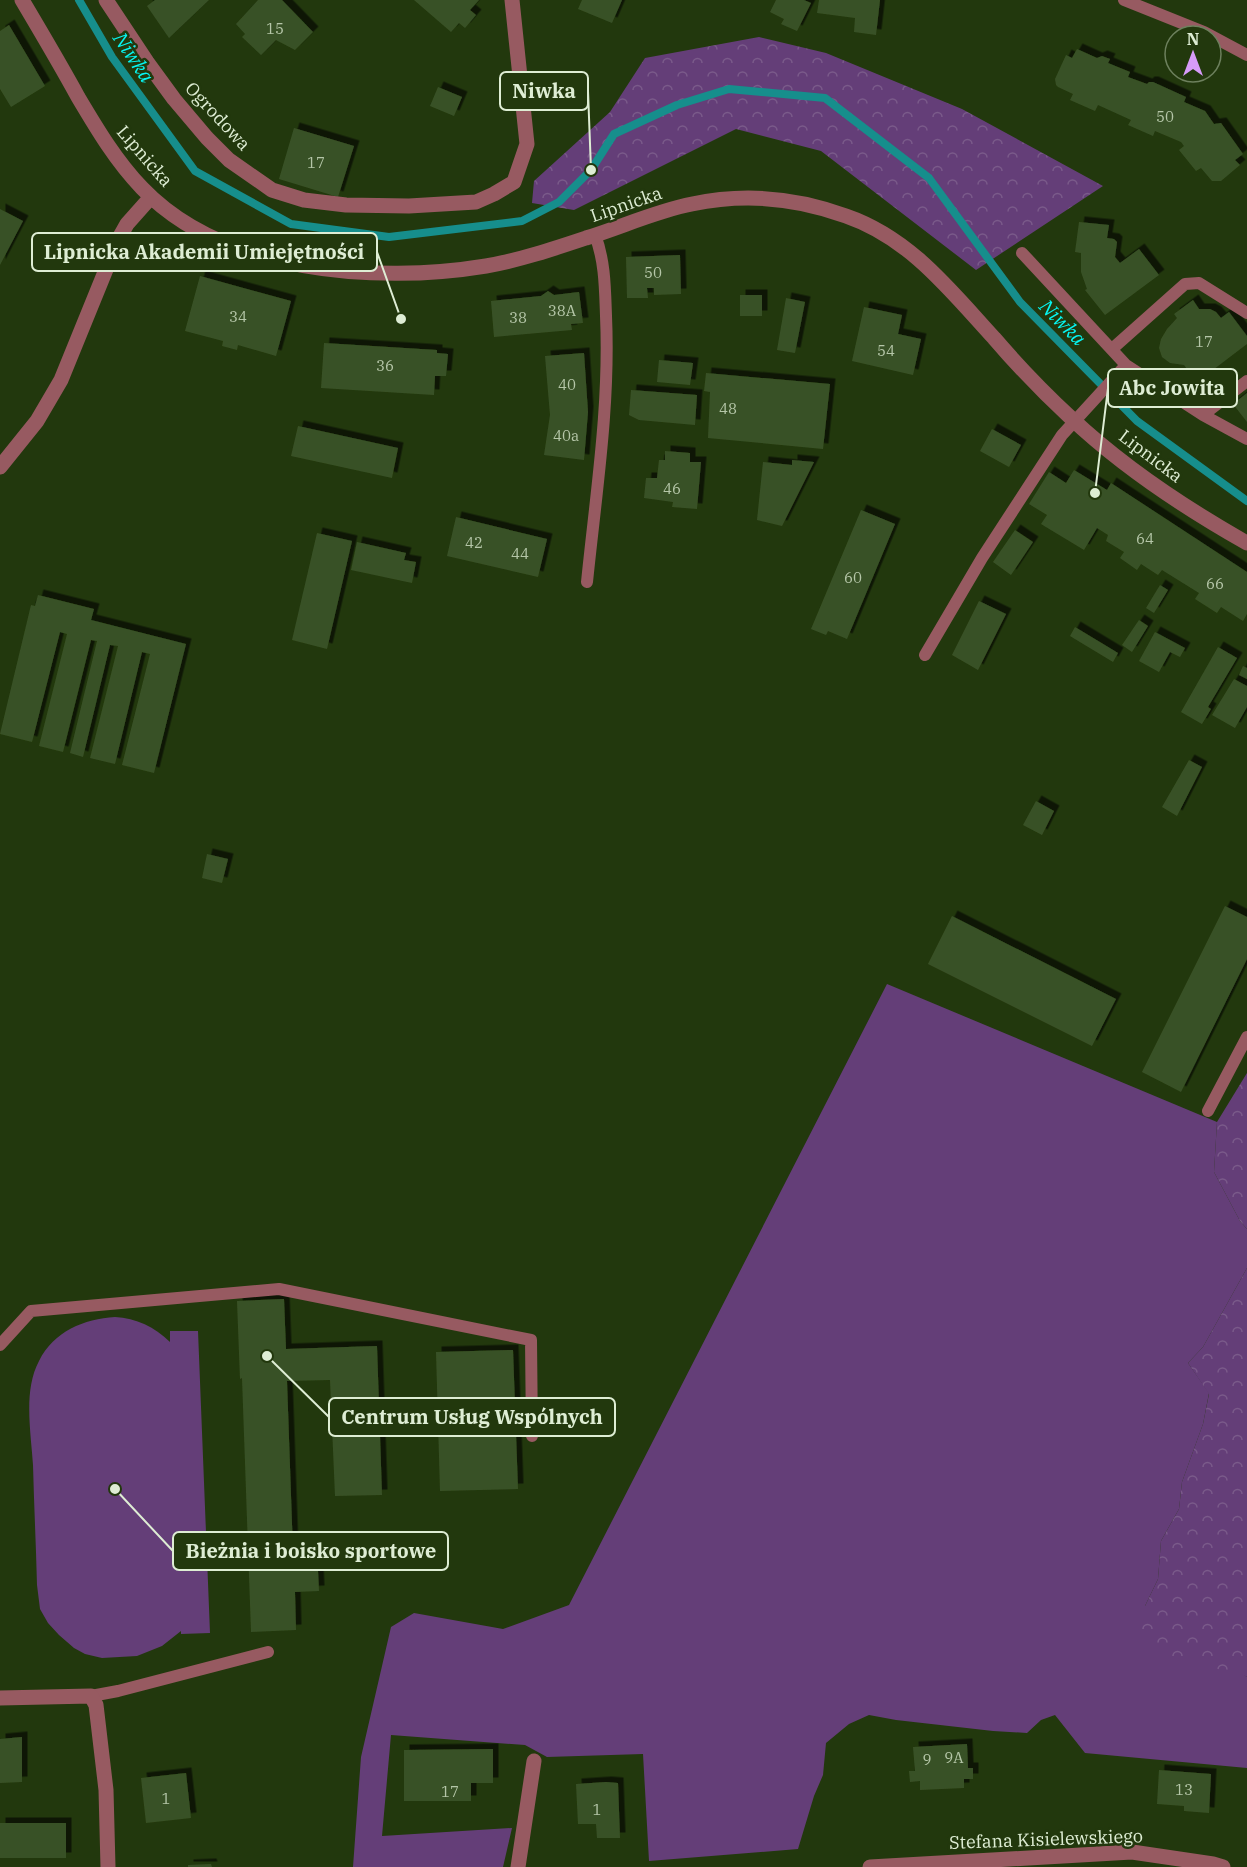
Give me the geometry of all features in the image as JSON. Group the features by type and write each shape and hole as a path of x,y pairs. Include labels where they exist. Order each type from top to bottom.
{"street":[{"name":"Lipnicka","path":"22,0 107,144 130,174 151,197 188,224 212,237 252,254 280,262 344,270 429,272 509,261 547,251 690,204 740,198 765,198 794,202 850,217 894,240 942,279 1021,368 1075,421 1152,482 1192,510 1247,543"},
{"name":"Ogrodowa","path":"106,0 174,99 207,138 229,160 272,190 304,200 346,205 409,206 476,202 514,182 527,144 512,0"},
{"path":"0,468 37,421 61,380 118,240 128,224 151,197"},
{"path":"0,1698 91,1696 96,1705 106,1790 108,1867"},
{"path":"518,1867 534,1761"},
{"name":"Stefana Kisielewskiego","path":"870,1867 1132,1852 1223,1867"}],"lane":[{"path":"1124,0 1204,33 1247,56"},
{"path":"587,582 606,406 608,355 604,272 601,251 595,235"},
{"path":"1022,253 1126,365 1203,416 1247,439"},
{"path":"1112,349 1185,284 1199,283 1247,313"},
{"path":"925,655 982,558 1062,435 1126,365"},
{"path":"1203,416 1247,381"},
{"path":"1208,1111 1247,1037"},
{"path":"0,1345 31,1311 279,1289 531,1340 532,1436"},
{"path":"91,1696 268,1652"}],"green space":[{"path":"759,37 826,53 962,109 1103,186 976,270 821,151 736,129 574,210 532,203 534,181 610,112 645,58"},
{"path":"887,984 1217,1122 1214,1172 1240,1221 1247,1229 1247,1268 1203,1347 1188,1363 1209,1393 1203,1424 1182,1482 1179,1509 1161,1541 1158,1579 1145,1606 1247,1677 1247,1768 1085,1753 1055,1715 1041,1720 1027,1733 896,1720 869,1715 849,1724 826,1743 823,1775 814,1796 798,1849 649,1861 643,1754 547,1757 525,1745 391,1735 382,1836 512,1828 503,1867 353,1867 361,1757 391,1627 414,1613 503,1629 569,1605"},
{"path":"1247,1073 1247,1229 1240,1221 1214,1172 1217,1122"},
{"path":"1247,1268 1247,1677 1162,1657 1140,1632 1145,1606 1158,1579 1161,1541 1179,1509 1182,1482 1203,1424 1209,1394 1188,1363 1203,1347"},
{"path":"115,1317 145,1324 170,1342 170,1331 198,1331 210,1633 181,1634 181,1631 162,1646 137,1656 102,1658 85,1654 74,1648 48,1623 40,1609 29,1412 34,1373 45,1351 53,1342 71,1328 92,1320"}],"building":[{"path":"155,0 209,0 169,38 147,6"},
{"path":"258,0 282,0 313,32 295,50 276,40 261,55 242,37 245,34 236,24"},
{"path":"414,0 479,0 470,10 476,15 465,28 459,23 451,32"},
{"path":"582,0 622,0 612,23 578,9"},
{"path":"776,0 804,0 811,3 797,31 781,24 784,19 770,12"},
{"path":"819,0 880,0 876,35 854,32 855,18 817,13"},
{"path":"9,25 45,86 11,107 0,89 0,31"},
{"path":"1077,49 1097,58 1102,56 1110,59 1108,63 1130,72 1128,77 1147,84 1153,82 1186,97 1184,102 1205,111 1214,124 1221,123 1243,154 1235,160 1240,165 1221,181 1212,181 1201,168 1196,171 1179,150 1184,146 1181,142 1155,131 1153,136 1128,125 1131,120 1098,105 1095,111 1070,100 1073,94 1058,87 1055,79 1066,55 1072,58"},
{"path":"438,87 462,97 454,116 430,106"},
{"path":"294,128 354,146 338,197 279,179"},
{"path":"0,209 23,221 0,265"},
{"path":"1079,222 1109,225 1107,238 1117,242 1115,257 1120,263 1139,249 1159,275 1105,315 1085,290 1087,289 1081,272 1081,253 1075,252"},
{"path":"680,255 681,294 654,295 654,288 647,288 648,298 627,298 626,257"},
{"path":"200,276 291,301 276,356 238,345 237,350 222,346 223,341 185,331"},
{"path":"548,291 554,295 579,292 583,323 571,324 572,330 494,337 491,301 541,296"},
{"path":"740,295 762,295 762,316 740,316"},
{"path":"786,298 805,302 795,353 777,350"},
{"path":"1193,300 1199,309 1210,309 1221,318 1229,312 1247,336 1247,344 1197,382 1184,365 1170,363 1162,357 1159,348 1167,329 1177,318 1174,314"},
{"path":"864,307 902,315 898,334 921,339 913,375 852,361"},
{"path":"324,343 437,350 437,353 448,354 446,376 435,376 434,395 321,388"},
{"path":"584,353 588,412 584,460 544,455 550,415 545,356"},
{"path":"659,360 693,363 690,385 657,382"},
{"path":"706,373 830,384 823,449 708,438 710,392 704,391"},
{"path":"631,390 697,395 695,425 639,420 629,415"},
{"path":"1247,393 1247,422 1233,404"},
{"path":"298,426 398,448 392,478 291,456"},
{"path":"992,429 1021,445 1009,467 980,451"},
{"path":"665,451 690,453 690,462 701,462 697,509 672,507 673,502 644,498 646,478 657,478 659,460 665,460"},
{"path":"792,460 814,462 782,526 757,520 763,462 792,465"},
{"path":"1074,470 1107,490 1111,483 1247,572 1247,614 1243,621 1221,607 1217,613 1195,599 1199,593 1162,570 1158,575 1141,564 1137,570 1120,558 1124,552 1106,541 1108,535 1097,528 1084,550 1041,524 1047,515 1029,504 1049,472 1066,483"},
{"path":"861,510 895,524 847,639 828,631 826,635 811,629"},
{"path":"456,517 547,539 538,577 447,556"},
{"path":"1015,530 1033,542 1011,575 993,562"},
{"path":"317,533 352,541 327,649 292,640"},
{"path":"357,542 406,553 404,560 416,562 412,583 351,570"},
{"path":"1160,585 1168,590 1154,613 1146,608"},
{"path":"38,595 94,609 91,620 186,644 154,773 122,765 150,654 142,652 115,764 90,758 118,646 110,645 83,757 70,753 97,641 91,640 63,752 39,746 67,634 60,632 32,742 0,734 31,605 35,606"},
{"path":"979,601 1006,614 978,670 952,655"},
{"path":"1139,620 1148,626 1132,652 1122,645"},
{"path":"1075,627 1118,653 1113,662 1070,636"},
{"path":"1155,632 1185,648 1180,657 1170,652 1159,672 1139,661"},
{"path":"1218,647 1237,658 1208,707 1211,709 1202,724 1181,712"},
{"path":"1243,666 1247,668 1247,679 1239,675"},
{"path":"1234,679 1247,686 1247,707 1235,728 1212,715"},
{"path":"1189,760 1202,767 1177,816 1162,807"},
{"path":"1036,801 1054,811 1042,835 1023,825"},
{"path":"207,854 228,859 222,883 202,878"},
{"path":"1225,906 1247,917 1247,959 1181,1092 1142,1072"},
{"path":"952,916 1116,999 1092,1046 928,964"},
{"path":"284,1299 286,1349 377,1346 382,1495 335,1496 330,1380 287,1381 293,1552 317,1550 319,1591 295,1592 296,1630 251,1632 237,1301"},
{"path":"513,1350 518,1489 440,1491 436,1352"},
{"path":"22,1737 22,1782 0,1783 0,1739"},
{"path":"967,1744 968,1768 973,1768 973,1779 964,1779 964,1788 920,1790 920,1781 910,1782 909,1771 915,1771 913,1747"},
{"path":"493,1749 493,1783 471,1783 471,1801 404,1801 404,1750"},
{"path":"1159,1770 1211,1774 1209,1813 1184,1811 1184,1806 1157,1804"},
{"path":"186,1773 191,1818 146,1823 141,1778"},
{"path":"618,1783 620,1838 597,1838 596,1824 578,1824 576,1784"},
{"path":"0,1823 66,1823 66,1858 0,1858"},
{"path":"211,1864 212,1867 188,1867 188,1865"}],"waterway":[{"name":"Niwka","path":"79,0 112,57 195,171 291,224 389,237 522,221 559,202 591,170 614,134 677,105 729,89 825,98 929,178 1020,302 1137,421 1247,501"}],"place":[{"name":"Niwka","path":"591,170"},
{"name":"Lipnicka Akademii Umiejętności","path":"401,319"},
{"name":"Abc Jowita","path":"1095,493"},
{"name":"Centrum Usług Wspólnych","path":"267,1356"},
{"name":"Bieżnia i boisko sportowe","path":"115,1489"}]}
